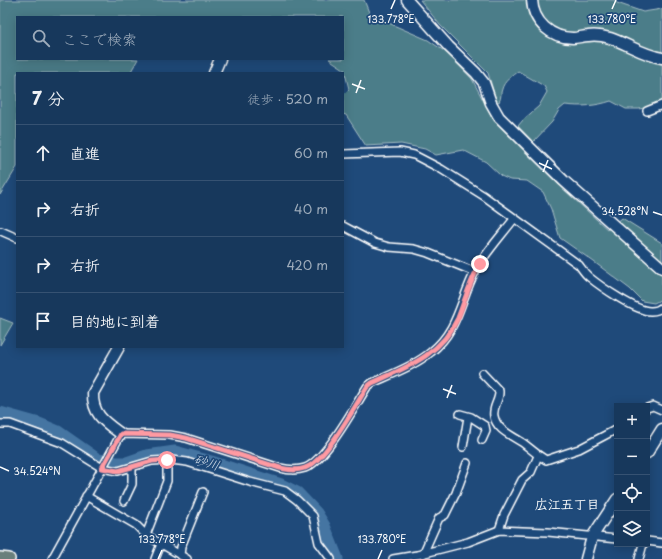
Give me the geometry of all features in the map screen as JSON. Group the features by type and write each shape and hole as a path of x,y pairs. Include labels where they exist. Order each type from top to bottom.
{"main road":[{"path":"0,558 9,559"}],"street":[{"path":"407,0 484,83 491,104 498,117 564,181 662,268"},
{"path":"532,0 534,11 539,21 553,34 573,38 588,36 604,37 623,43 640,52 662,58"},
{"path":"214,72 220,60"},
{"path":"647,111 662,105"},
{"path":"344,154 400,152 414,155 441,169 484,196 579,265 589,277 622,299 638,308 650,312 659,310 662,307"},
{"path":"118,348 93,393 93,400 95,409 99,416 121,434 170,435 181,437 280,468 294,471 306,468 323,454 367,387 372,383 418,362 432,352 450,333 475,272 484,256 514,219"},
{"path":"344,227 375,243 389,247 414,249 428,253 475,272"},
{"path":"1,231 16,238"},
{"path":"482,373 499,391 500,395 494,412 496,422 511,436 523,443 538,456 546,460 579,448 614,430"},
{"path":"650,407 653,406 662,410"},
{"path":"460,414 478,420 485,426 486,431 482,440"},
{"path":"463,447 468,417"},
{"path":"485,426 496,422"},
{"path":"0,424 10,424 62,443 102,468 118,471 152,461 167,460 187,462 250,482 285,491 297,500 313,516 319,543 331,559"},
{"path":"650,448 662,429"},
{"path":"52,559 121,434"},
{"path":"499,530 504,515 522,480 531,472 538,456"},
{"path":"146,535 167,481 167,460"},
{"path":"423,554 438,518 445,515 456,493 466,463"},
{"path":"124,501 132,484 132,468"},
{"path":"180,555 181,547 203,492"},
{"path":"86,496 136,525 146,535 187,559"},
{"path":"586,559 592,537 614,504"},
{"path":"393,559 423,554 468,542 499,530 548,532 614,539"},
{"path":"650,541 662,543"},
{"path":"156,559 161,544"},
{"path":"639,559 642,547"}],"green space":[{"path":"0,0 364,0 370,15 428,40 447,53 472,79 493,119 561,187 608,230 622,218 662,243 662,299 654,303 642,301 630,289 560,238 551,209 543,192 527,181 510,180 501,176 486,162 463,150 436,155 425,149 401,144 366,146 346,115 344,114 344,94 349,89 344,69 330,60 344,60 344,16 16,16 16,60 137,60 131,72 16,72 16,169 0,195"},
{"path":"420,0 614,0 617,3 643,12 662,9 662,107 626,109 611,101 588,106 565,105 559,110 552,122 533,142 518,126 539,106 547,92 544,86 518,71 504,84 499,102 496,100 488,73 440,25"},
{"path":"0,318 13,323 0,345"}],"waterway":[{"name":"砂川","path":"0,413 39,424 58,432 98,460 127,463 147,456 175,452 281,485 297,493 316,513 324,526 337,559"}],"district":[{"name":"広江五丁目","path":"567,504"}],"route":[{"path":"167,460 152,461 118,471 102,468 121,434 170,435 186,438 280,468 294,471 306,468 315,462 330,445 367,387 372,383 418,362 432,352 450,333 475,272 480,264"}]}
